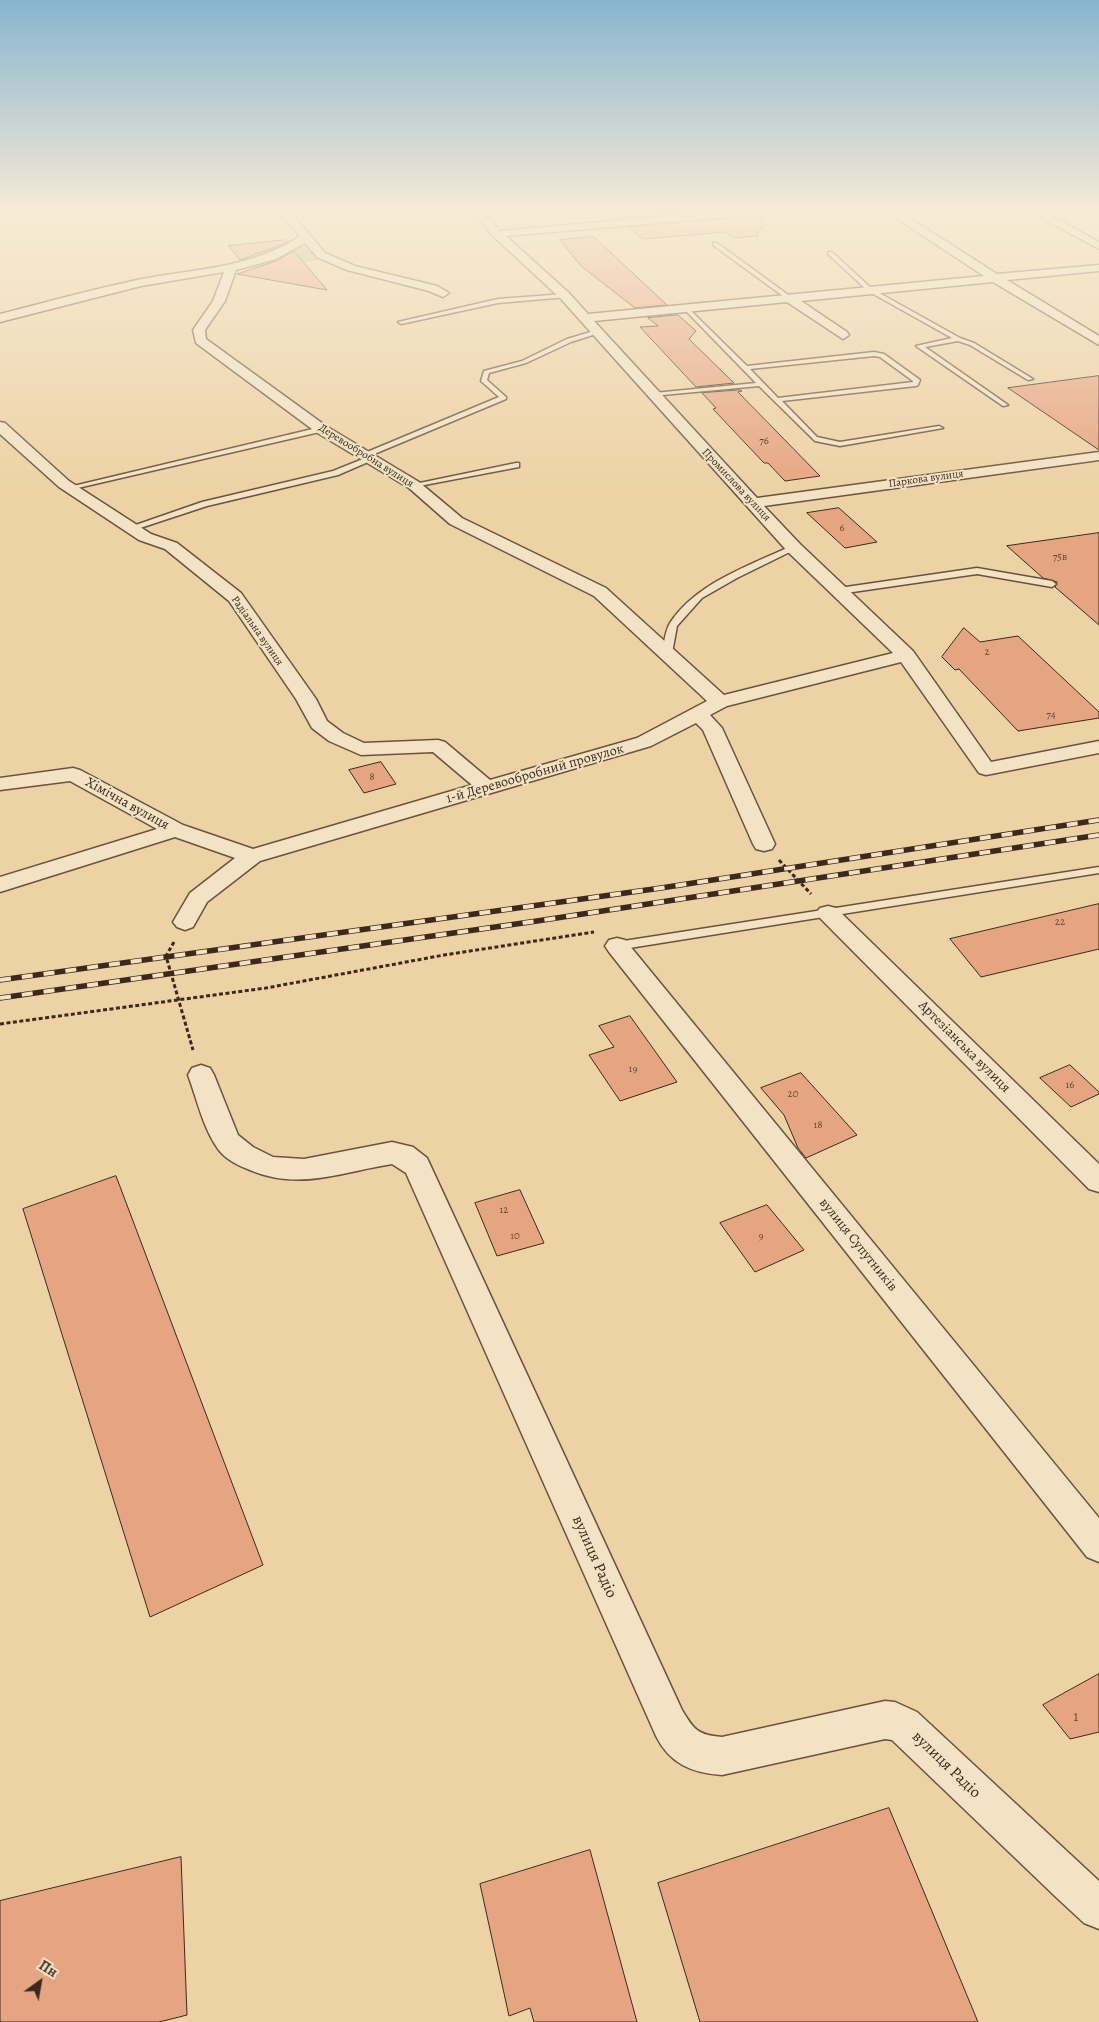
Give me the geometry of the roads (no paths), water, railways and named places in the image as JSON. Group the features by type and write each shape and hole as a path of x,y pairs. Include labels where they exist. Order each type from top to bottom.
{"street":[{"path":"0,318 56,304"},
{"name":"Деревообробна вулиця","path":"218,304 199,330 200,340 271,394 321,428 414,484 456,521 514,551 569,575 600,592 720,702"},
{"name":"Промислова вулиця","path":"573,304 794,548 906,655 986,769 1099,747"},
{"path":"585,318 723,304"},
{"path":"798,304 843,335"},
{"path":"1039,304 1099,341"},
{"name":"Радіальна вулиця","path":"0,426 69,488 145,537 171,546 235,597 306,699 319,724 336,737 361,749 438,746 487,788"},
{"name":"Паркова вулиця","path":"752,503 1099,456"},
{"name":"1-й Деревообробний провулок","path":"185,922 198,898 252,856 644,742 720,702 906,655"},
{"path":"698,714 712,728 764,844"},
{"name":"Хімічна вулиця","path":"0,784 73,774 175,830 252,856"},
{"path":"0,885 175,830"},
{"name":"Артезіанська вулиця","path":"828,913 1099,1182"},
{"name":"вулиця Супутників","path":"608,938 1099,1545"},
{"name":"вулиця Радіо","path":"201,1075 228,1141 241,1154 260,1164 283,1170 313,1170 392,1153 403,1155 417,1166 665,1714 676,1737 686,1748 704,1755 722,1756 884,1720 895,1721 904,1725 1071,1884 1099,1908"}],"lane":[{"path":"401,322 482,304"},
{"path":"895,304 958,340 972,344 1030,379"},
{"path":"686,308 815,439 840,444 939,428"},
{"path":"131,528 205,504 335,473 367,457 504,398 484,381 486,372 497,367 522,362 583,334 597,332"},
{"path":"958,340 919,346 1005,406"},
{"path":"745,368 874,354 882,355 917,380 916,384 777,400"},
{"path":"654,395 760,384"},
{"path":"69,488 321,428"},
{"path":"414,484 516,465"},
{"path":"667,653 673,625 699,596 734,576 794,548"},
{"path":"839,591 956,573 977,572 1052,584"},
{"path":"608,938 828,913 1099,870"}],"railway":[{"path":"0,980 661,888 1099,820"},
{"path":"0,998 537,921 1099,835"}]}
